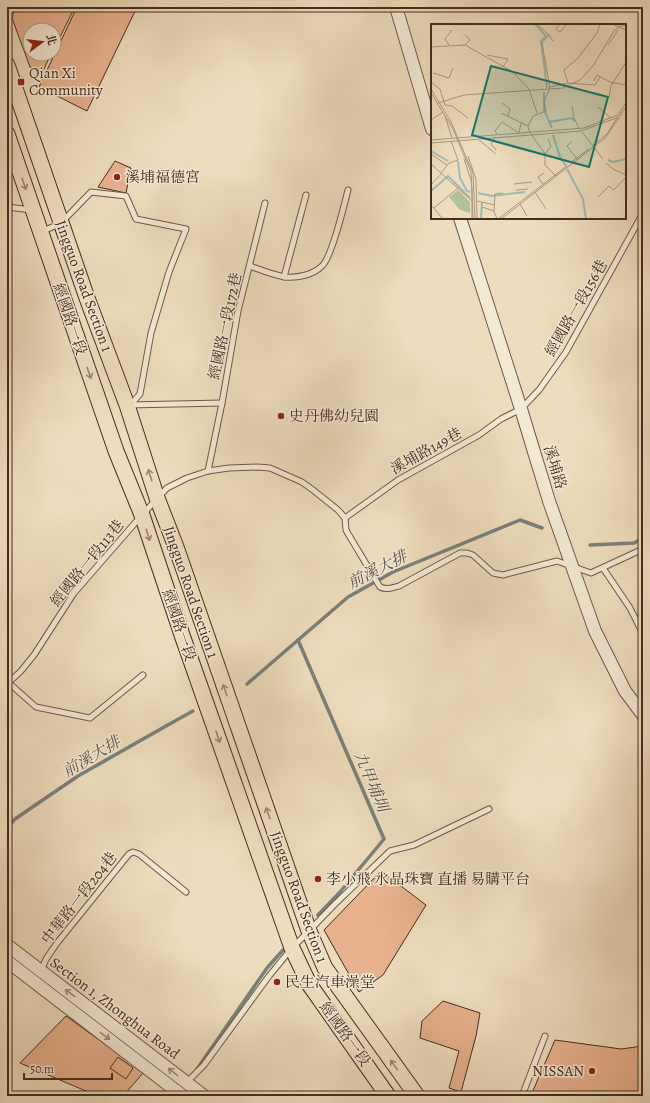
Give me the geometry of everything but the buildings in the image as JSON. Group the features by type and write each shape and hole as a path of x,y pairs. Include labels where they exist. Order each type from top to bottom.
{"main road":[{"name":"Jingguo Road Section 1","path":"7,66 87,298 127,405 157,498 176,547 309,932 325,968 417,1096"},
{"name":"經國路一段","path":"7,134 116,451 142,515 182,635 292,948 309,984 388,1096"}],"street":[{"path":"396,7 431,126"},
{"name":"溪埔路","path":"460,219 549,501 595,631 625,691 643,715"},
{"name":"Section 1, Zhonghua Road","path":"7,945 204,1096"},
{"name":"Section 1, Zhonghua Road","path":"7,961 183,1096"}],"lane":[{"name":"經國路一段172巷","path":"208,471 222,403 238,311 250,266 284,276 294,277 315,272 324,265 329,255 348,190"},
{"path":"40,232 62,223 91,192 126,196 136,218 186,229 168,272 151,333 140,394 133,402 127,405"},
{"path":"284,276 306,195"},
{"path":"250,266 266,202"},
{"path":"7,207 33,211"},
{"name":"經國路一段156巷","path":"521,409 539,390 566,352 643,213"},
{"name":"經國路一段172巷","path":"127,405 222,403"},
{"name":"溪埔路149巷","path":"345,518 398,480 479,435 501,419 521,409"},
{"path":"157,498 167,488 187,478 208,471 229,468 270,468 295,479 313,490 338,510 345,518 346,530 350,538 380,587 384,589 399,586 460,553 473,555 493,573 503,575 557,561 572,568 591,573 643,549"},
{"name":"經國路一段113巷","path":"8,683 21,671 34,655 74,593 157,498"},
{"path":"603,568 630,608 643,634"},
{"path":"8,683 36,707 90,718 143,675"},
{"path":"186,1083 204,1065 269,976 292,948 390,851 414,846 489,809"},
{"name":"中華路一段204巷","path":"33,981 41,971 46,959 66,931 124,858 129,854 133,852 139,854 186,892"},
{"path":"522,1096 545,1036"}],"waterway":[{"name":"前溪大排","path":"247,684 348,597 393,572 520,520 542,528"},
{"name":"前溪大排","path":"590,545 634,543 643,538"},
{"name":"九甲埔圳","path":"298,640 384,839 340,892 318,915"},
{"name":"前溪大排","path":"7,829 15,819 78,776 193,711"},
{"name":"九甲埔圳","path":"197,1069 267,968 283,950"}],"place":[{"name":"Qian Xi Community","path":"21,82"},
{"name":"溪埔福德宮","path":"117,177"},
{"name":"史丹佛幼兒園","path":"281,416"},
{"name":"李小飛 水晶珠寶 直播 易購平台","path":"318,879"},
{"name":"民生汽車澡堂","path":"277,982"},
{"name":"NISSAN","path":"592,1071"}]}
